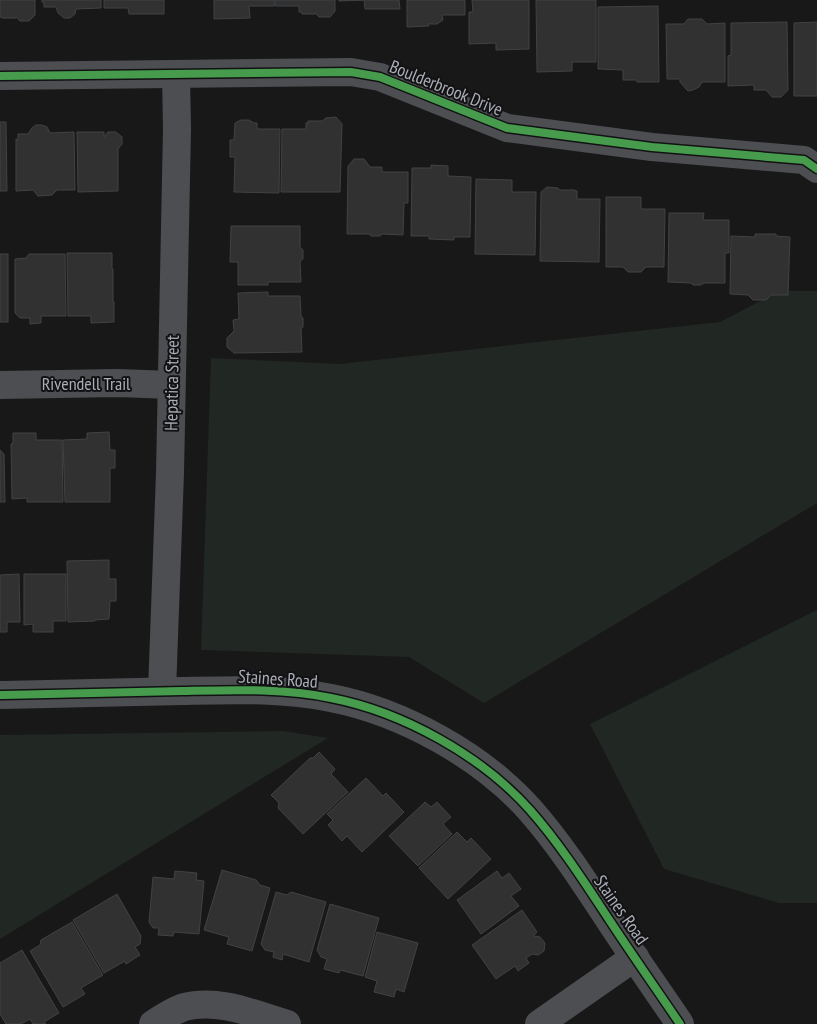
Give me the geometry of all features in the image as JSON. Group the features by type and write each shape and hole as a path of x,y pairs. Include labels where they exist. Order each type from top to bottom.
{"street":[{"name":"Boulderbrook Drive","path":"0,76 352,72 380,77 507,128 652,147 804,160 817,169"},
{"name":"Hepatica Street","path":"162,691 168,555 172,384 177,139 176,74"},
{"name":"Rivendell Trail","path":"0,385 172,384"},
{"name":"Staines Road","path":"0,695 217,690 305,694 333,698 386,714 446,742 485,768 530,810 554,840 680,1024"},
{"path":"539,1024 635,957"},
{"path":"153,1024 182,1008 211,1004 227,1006 287,1024"}],"shaded area":[{"path":"779,291 817,291 817,503 484,703 409,657 201,650 211,358 339,364 720,322"},
{"path":"817,610 817,903 779,903 664,869 590,724"},
{"path":"283,731 328,738 0,939 0,735"}],"building":[{"path":"0,0 35,0 35,15 29,21 20,21 16,17 2,18 0,17"},
{"path":"42,0 101,0 101,8 76,9 75,14 70,18 64,18 58,13 56,7 44,7"},
{"path":"104,0 164,0 164,14 129,14 128,8 104,8"},
{"path":"214,0 274,0 274,6 249,6 250,18 214,19"},
{"path":"275,0 335,0 335,11 330,17 319,17 315,13 302,14 302,12 299,12 299,6 275,6"},
{"path":"364,0 399,0 400,9 365,9"},
{"path":"407,0 465,0 465,15 442,15 443,20 437,24 429,23 429,26 407,27"},
{"path":"472,0 529,0 529,49 496,50 496,43 469,44 469,12 473,12"},
{"path":"536,0 596,0 596,62 572,62 572,71 537,72"},
{"path":"658,6 659,82 623,80 623,70 598,69 598,7"},
{"path":"688,19 702,19 707,24 725,23 725,82 702,82 699,87 688,91 680,82 680,79 667,79 666,24 684,24"},
{"path":"787,22 788,90 781,97 772,97 766,90 754,90 754,85 728,86 728,56 731,55 731,23"},
{"path":"817,22 817,96 794,96 794,23"},
{"path":"336,117 342,124 340,192 281,192 282,129 306,129 308,121 322,121 326,118"},
{"path":"241,120 257,123 257,129 280,129 279,193 234,192 235,157 230,157 230,140 234,140 235,123"},
{"path":"0,122 6,122 7,191 0,191"},
{"path":"36,125 47,127 50,133 74,132 75,190 57,190 52,195 38,196 33,190 16,191 16,139 18,140 18,134 28,134"},
{"path":"77,132 104,132 104,137 108,132 116,132 122,137 122,144 118,149 118,191 78,192"},
{"path":"354,159 364,159 370,167 382,167 382,172 408,172 408,203 404,203 403,235 382,234 380,236 371,236 370,234 347,234 348,166"},
{"path":"431,165 448,166 448,176 471,177 470,237 454,237 454,240 429,239 429,236 411,236 412,168 431,168"},
{"path":"476,179 512,180 512,192 536,192 535,255 475,254"},
{"path":"547,187 560,190 575,190 577,191 577,199 600,199 599,262 540,261 541,192"},
{"path":"606,197 641,197 641,209 665,209 664,267 646,267 641,272 628,272 623,267 606,267"},
{"path":"669,213 704,213 703,220 729,220 729,253 725,253 725,283 693,285 691,283 668,282"},
{"path":"231,226 300,226 300,247 303,250 303,259 300,261 301,282 268,282 268,285 238,285 238,262 230,262"},
{"path":"755,234 776,234 776,236 790,237 788,295 771,295 766,300 753,300 748,295 730,294 731,236 755,237"},
{"path":"67,253 112,253 114,322 91,323 91,316 68,316"},
{"path":"0,254 8,254 8,322 0,322"},
{"path":"29,254 65,254 66,316 41,316 41,323 30,324 30,318 20,318 15,313 15,259 26,258"},
{"path":"268,292 268,296 300,296 301,316 303,318 303,327 301,329 302,352 234,353 227,347 227,338 234,331 233,320 239,319 238,293"},
{"path":"109,432 110,450 115,450 115,468 110,468 110,502 65,502 63,440 87,439 87,433"},
{"path":"13,433 36,433 36,440 62,440 63,502 27,502 27,498 12,499 11,444 13,443"},
{"path":"0,450 4,454 5,502 0,502"},
{"path":"109,560 109,579 116,579 116,601 110,601 109,619 68,622 67,561"},
{"path":"19,574 20,622 7,622 7,632 0,632 0,575"},
{"path":"24,574 66,574 66,621 53,621 53,632 33,632 33,624 24,625"},
{"path":"319,752 335,769 331,774 348,792 303,834 278,808 279,803 271,795 310,758 313,758"},
{"path":"366,778 383,796 386,793 404,812 362,852 347,836 342,841 328,825 333,820 327,814"},
{"path":"425,802 431,807 437,802 451,817 443,824 452,834 418,866 389,836"},
{"path":"457,832 467,842 471,838 491,859 448,899 419,868"},
{"path":"222,870 256,880 260,885 270,888 252,951 227,944 229,937 204,930"},
{"path":"175,871 197,873 196,880 204,881 199,934 174,932 173,936 158,935 159,928 153,928 149,922 153,877 174,879"},
{"path":"497,871 502,878 509,873 521,889 511,896 519,906 481,934 457,900"},
{"path":"276,892 287,895 291,892 326,902 309,962 283,954 282,960 273,957 274,952 265,950 261,944"},
{"path":"117,894 141,936 140,944 135,947 140,955 126,964 125,961 104,973 73,920"},
{"path":"330,904 379,918 363,976 340,970 339,973 324,969 327,959 321,957 317,950"},
{"path":"522,910 537,932 534,936 540,937 545,943 544,951 538,955 532,954 526,958 529,963 518,971 515,966 496,979 472,945"},
{"path":"72,922 103,975 81,988 85,994 63,1007 30,951 40,945 41,940"},
{"path":"377,932 418,943 404,992 396,989 394,997 374,992 377,981 365,977"},
{"path":"22,950 59,1013 44,1022 46,1024 33,1024 30,1019 21,1024 6,1024 0,1014 0,963"}],"cycle path":[{"path":"0,76 351,72 380,77 507,128 652,147 804,160 817,169"},
{"path":"0,695 220,690 276,691 331,698 386,714 413,725 440,739 489,772 511,790 530,810 572,864 680,1024"}]}
